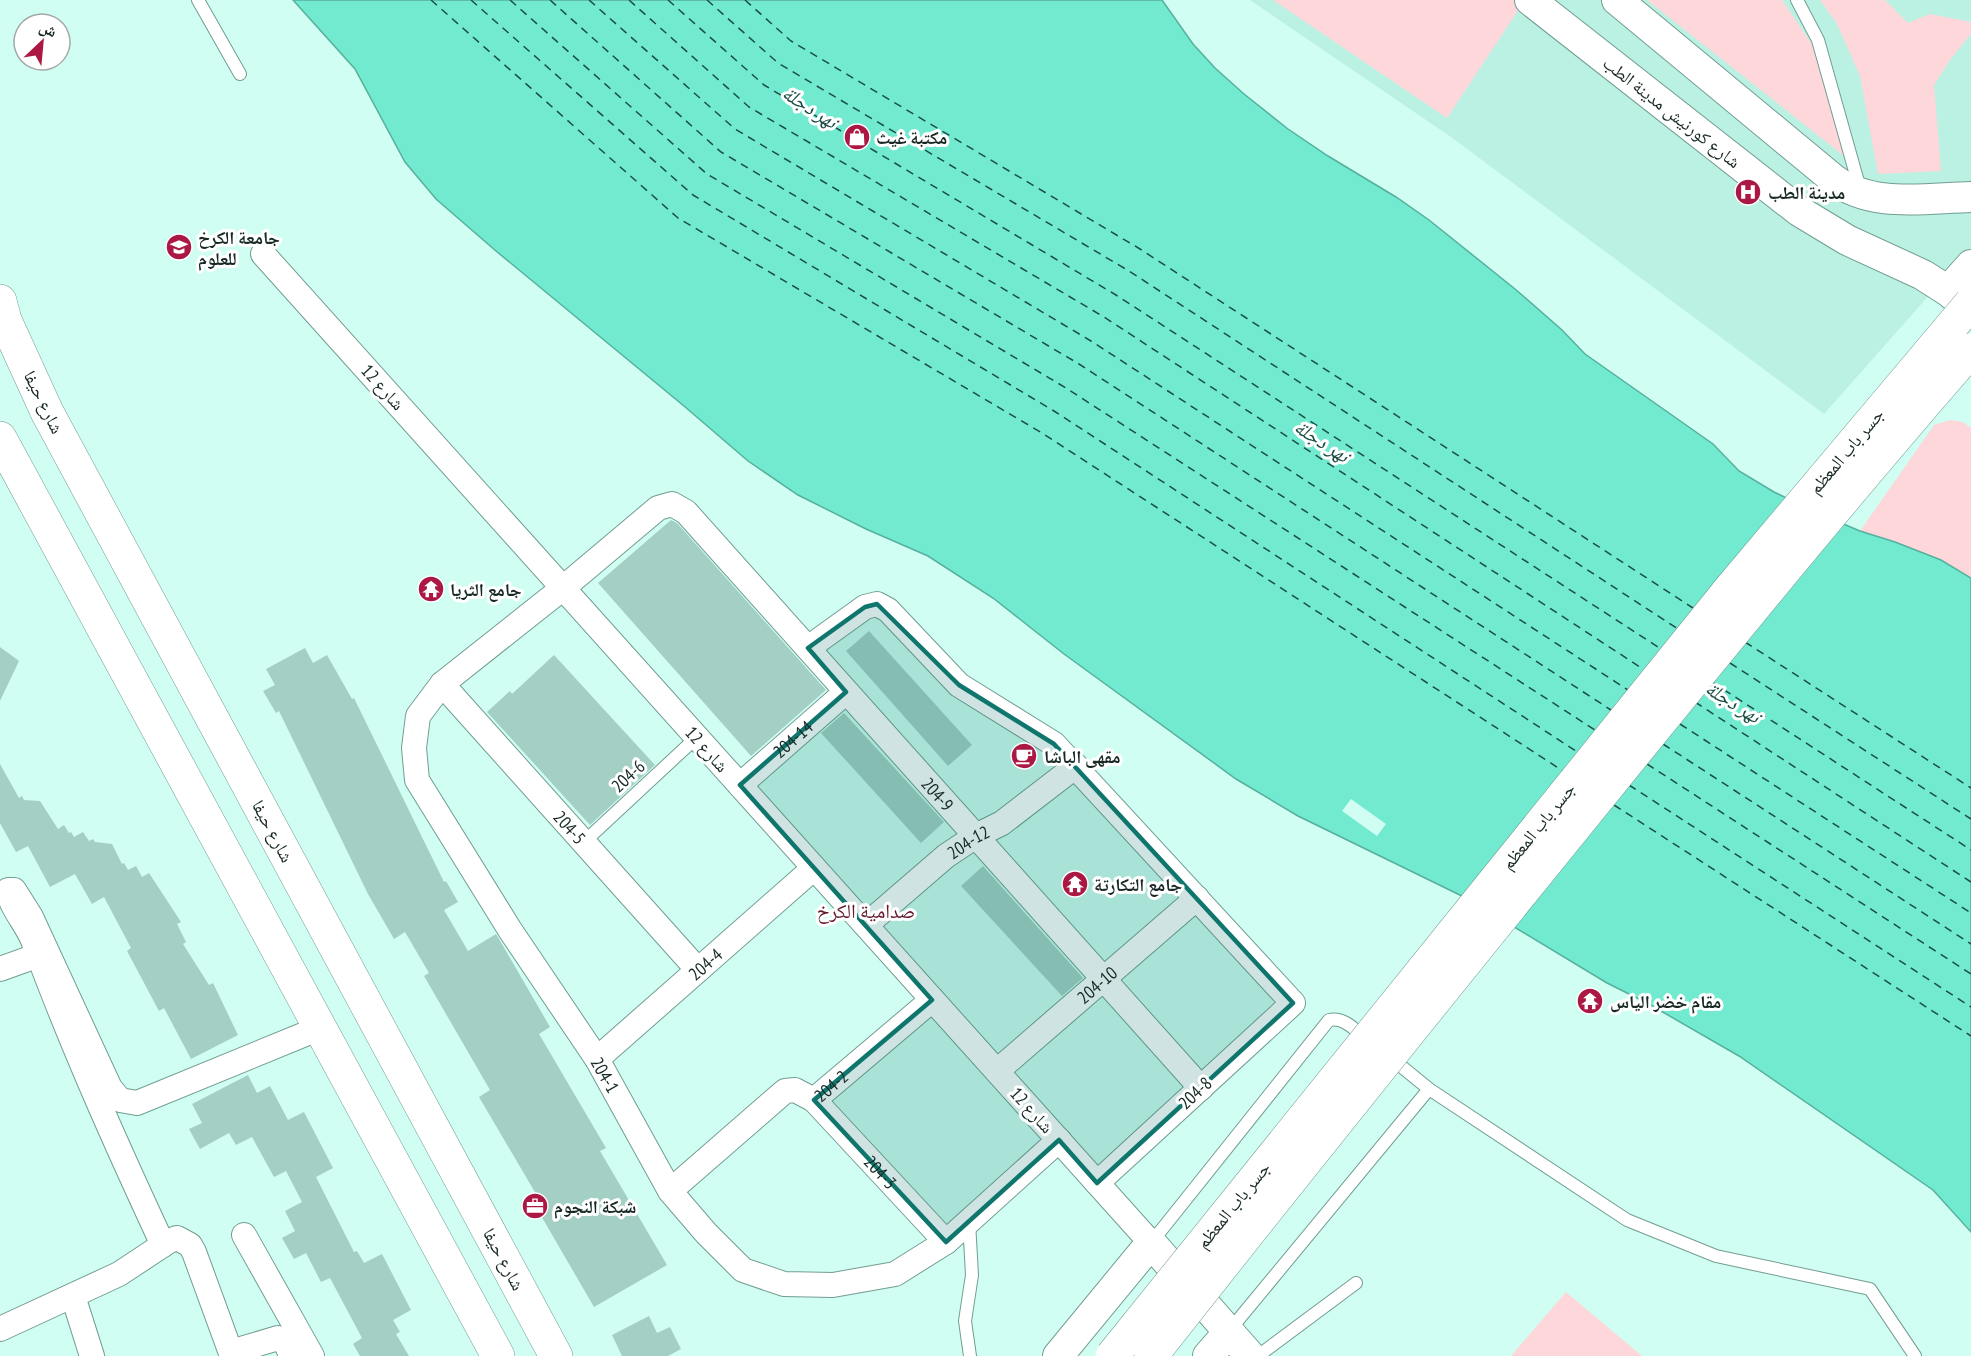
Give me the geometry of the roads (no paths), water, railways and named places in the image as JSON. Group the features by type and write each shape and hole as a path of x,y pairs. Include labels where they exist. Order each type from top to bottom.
{"main road":[{"name":"جسر باب المعظم","path":"1112,1356 1730,589 1959,297"},
{"name":"شارع حيفا","path":"0,301 5,320 47,412 556,1356"},
{"name":"جسر باب المعظم","path":"1151,1356 1343,1112 1718,651 1971,350"},
{"path":"0,438 498,1356"}],"street":[{"name":"شارع كورنيش مدينة الطب","path":"1530,0 1799,211 1847,240 1903,265 1959,297 1971,310"},
{"path":"1617,0 1841,186 1862,196 1893,199 1971,197"},
{"path":"1847,240 1862,196"},
{"name":"شارع 12","path":"264,254 1151,1243"},
{"path":"1959,297 1971,265"},
{"name":"204-1","path":"672,504 658,508 563,588 442,684 418,716 414,748 417,780 510,930 597,1059 670,1191 706,1233 743,1270 784,1284 833,1285 895,1274 946,1242 1059,1140"},
{"name":"204-9","path":"672,504 686,512 1201,1088"},
{"path":"808,648 865,607 877,604 888,610 959,685 1054,744 1197,898"},
{"name":"204-5","path":"442,684 698,970"},
{"name":"204-14","path":"740,785 846,692"},
{"name":"204-12","path":"866,925 946,856 975,836 1002,823 1076,766"},
{"name":"204-4","path":"597,1059 814,868"},
{"path":"163,1245 104,1118 31,934 12,903 9,889 14,891 31,917 110,1088 120,1100 137,1103 320,1028"},
{"name":"204-10","path":"997,1071 1197,898"},
{"name":"204-8","path":"1097,1184 1293,1003 1197,898"},
{"path":"0,969 39,955"},
{"name":"204-2","path":"670,1191 785,1091 795,1090 814,1100 932,1000"},
{"name":"204-3","path":"814,1100 946,1242"},
{"path":"244,1235 312,1356"},
{"path":"0,1329 120,1274 177,1238 190,1245 231,1354 279,1338 288,1346 291,1356"},
{"path":"1058,1356 1151,1243 1250,1356"},
{"path":"73,1296 92,1356"},
{"path":"1208,1356 1228,1332"}],"lane":[{"path":"198,0 240,74"},
{"path":"1797,0 1818,40 1862,196"},
{"name":"204-6","path":"584,842 697,737"},
{"path":"1151,1243 1329,1020 1336,1019 1345,1022 1429,1089 1626,1220 1716,1256 1870,1289 1915,1356"},
{"path":"1228,1332 1429,1089"},
{"path":"969,1221 972,1275 965,1321 970,1356"},
{"path":"1258,1356 1356,1283"}],"water":[{"name":"نهر دجلة","path":"293,0 1162,0 1193,44 1244,94 1288,129 1429,220 1515,289 1562,330 1585,354 1713,444 1739,471 1774,492 1815,512 1941,560 1971,578 1971,1232 1933,1190 1739,1056 1647,1003 1607,983 1466,898 1298,816 1236,779 1064,654 993,598 928,556 866,529 798,495 748,461 436,199 405,162 355,69"}],"place":[{"name":"مكتبة غيث","path":"857,137"},
{"name":"مدينة الطب","path":"1748,192"},
{"name":"جامعة الكرخ للعلوم","path":"179,247"},
{"name":"جامع الثريا","path":"431,589"},
{"name":"مقهى الباشا","path":"1024,756"},
{"name":"جامع التكارتة","path":"1075,884"},
{"name":"مقام خضر الياس","path":"1590,1001"},
{"name":"شبكة النجوم","path":"535,1206"}],"district":[{"name":"صدامية الكرخ","path":"866,911"}]}
